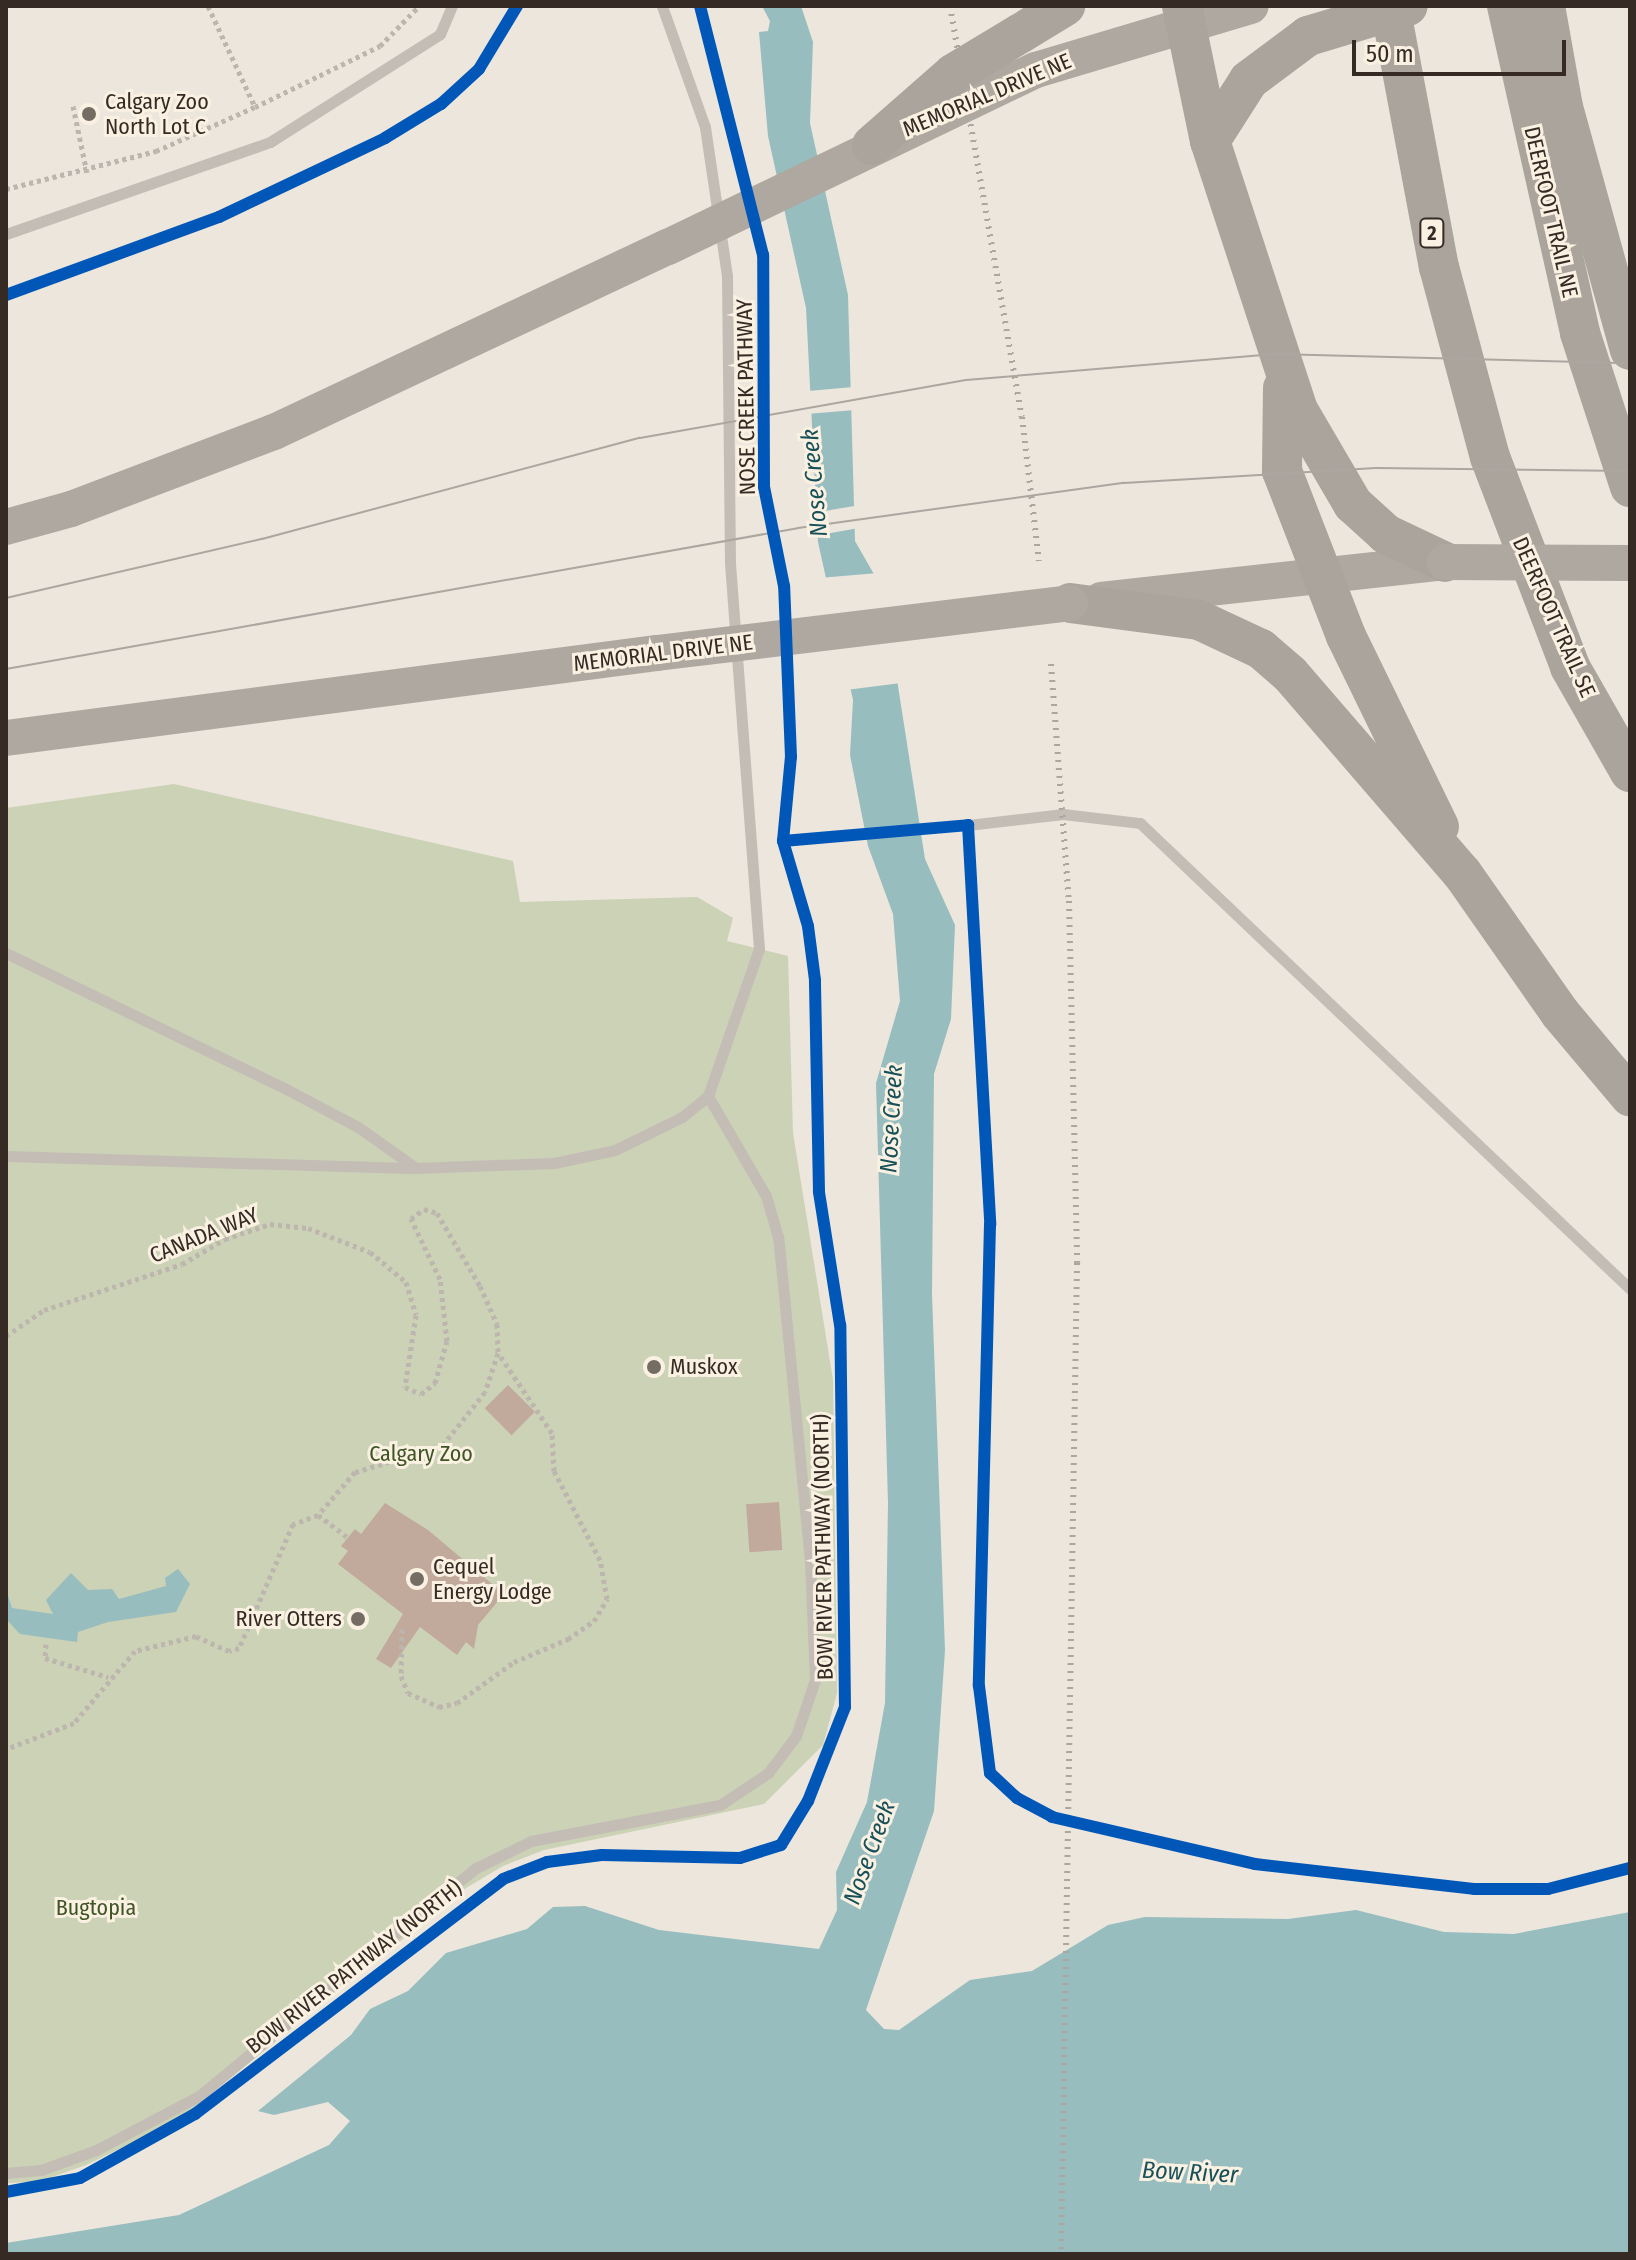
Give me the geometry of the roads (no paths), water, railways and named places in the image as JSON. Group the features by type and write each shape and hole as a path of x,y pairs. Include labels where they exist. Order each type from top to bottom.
{"highway":[{"path":"872,145 953,74 1065,6"},
{"name":"MEMORIAL DRIVE NE","path":"6,527 71,509 274,432 668,247 872,145 1036,70 1183,14 1251,6"},
{"name":"DEERFOOT TRAIL SE","path":"1390,6 1436,252 1490,457 1570,667 1630,772"},
{"path":"1210,141 1249,80 1308,36 1408,6"},
{"name":"DEERFOOT TRAIL NE","path":"1507,6 1554,228 1605,416 1630,487"},
{"path":"1545,6 1563,107 1630,350"},
{"path":"1183,14 1210,141 1283,376 1328,470 1353,504 1386,534 1445,562"},
{"path":"1283,376 1282,471 1321,573 1462,873"},
{"name":"MEMORIAL DRIVE NE","path":"6,738 657,653 1321,573 1445,562 1630,563"},
{"path":"1070,603 1199,620 1261,649 1290,674 1462,873 1560,1013 1630,1096"}],"lane":[{"path":"6,234 270,142 440,34 452,6"},
{"path":"6,1156 416,1168 554,1163 615,1150 682,1117 708,1096 759,949 730,563 727,276 705,127 662,6"},
{"path":"968,825 1063,814 1140,823 1630,1289"},
{"path":"6,953 316,1105 416,1168"},
{"path":"6,2173 41,2170 96,2150 199,2096 441,1892 485,1862 531,1841 720,1805 768,1773 796,1736 815,1680 810,1561 778,1237 766,1196 708,1096"}],"water":[{"path":"762,6 801,6 813,42 810,123 848,295 855,541 883,590 925,859 955,925 951,1019 934,1074 932,1294 945,1650 934,1811 866,2010 884,2029 899,2030 970,1980 1032,1971 1108,1925 1145,1917 1288,1919 1356,1910 1444,1932 1514,1934 1630,1912 1630,2254 6,2254 6,2243 179,2215 329,2145 350,2121 328,2102 274,2115 258,2111 351,2035 370,2009 408,1991 446,1953 527,1929 553,1907 585,1906 659,1930 819,1949 837,1910 836,1872 867,1802 885,1703 888,1503 876,1083 900,1001 893,914 868,846 850,755 853,700 818,542 806,308 768,136 759,32 768,31 770,21"},
{"path":"178,1569 190,1584 176,1612 108,1622 78,1632 77,1642 20,1634 6,1619 6,1589 12,1608 53,1614 46,1600 71,1573 88,1590 112,1589 119,1599 166,1586 165,1578"}],"tram line":[{"path":"6,598 262,539 640,438 966,380 1275,354 1630,363"},
{"path":"6,669 798,528 1124,483 1376,468 1630,471"}],"railway":[{"path":"950,6 1022,417 1039,561"},
{"path":"1051,664 1069,901 1077,1263 1061,2254"}],"place":[{"name":"Calgary Zoo North Lot C","path":"89,114"},
{"name":"Muskox","path":"654,1367"},
{"name":"Cequel Energy Lodge","path":"417,1579"},
{"name":"River Otters","path":"358,1619"}],"water label":[{"name":"Nose Creek","path":"815,483"},
{"name":"Nose Creek","path":"892,1119"},
{"name":"Nose Creek","path":"870,1853"},
{"name":"Bow River","path":"1190,2173"}],"park label":[{"name":"Calgary Zoo","path":"421,1454"},
{"name":"Bugtopia","path":"96,1908"}]}
